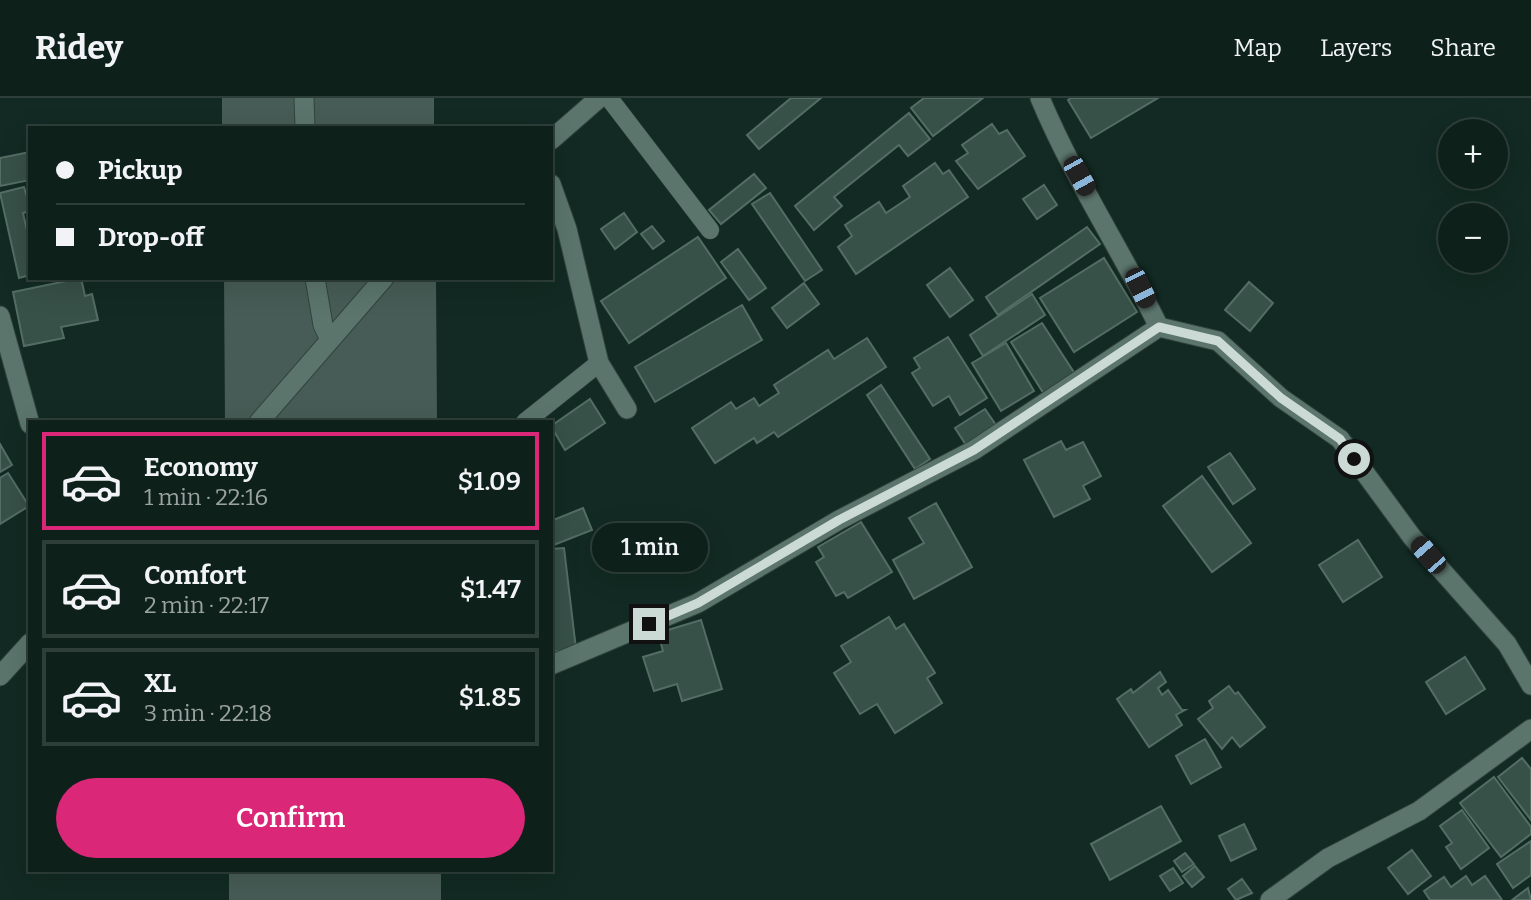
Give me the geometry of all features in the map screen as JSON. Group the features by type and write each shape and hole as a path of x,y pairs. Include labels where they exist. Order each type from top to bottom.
{"street":[{"path":"304,98 305,126"},
{"path":"553,138 599,98"},
{"path":"1040,98 1053,130 1130,268 1159,327"},
{"path":"553,190 567,229 599,363 627,409"},
{"path":"315,280 323,325 330,340"},
{"path":"261,420 382,280"},
{"path":"0,316 29,420"},
{"path":"553,664 698,603 839,520 974,450 1159,327 1218,341 1281,398 1340,439 1412,537 1507,644 1531,685"},
{"path":"0,676 28,645"},
{"path":"1270,900 1328,858 1419,810 1531,729"}],"lane":[{"path":"609,98 710,230"},
{"path":"528,420 599,363"}],"building":[{"path":"791,98 821,98 759,149 747,135"},
{"path":"924,98 983,98 933,136 911,108"},
{"path":"1158,98 1091,138 1068,100"},
{"path":"909,113 930,139 908,156 899,145 834,197 842,206 814,230 795,206"},
{"path":"992,124 999,134 1007,130 1025,156 978,189 956,161 968,153 962,145"},
{"path":"28,152 28,180 0,186 0,158"},
{"path":"935,163 943,174 949,170 968,197 856,274 838,247 852,236 845,225 879,202 886,213 910,197 903,186"},
{"path":"754,174 766,188 721,224 709,210"},
{"path":"1044,185 1057,205 1037,219 1023,199"},
{"path":"24,187 28,201 28,212 23,213 28,235 28,276 19,278 0,193"},
{"path":"770,193 822,270 805,281 752,204"},
{"path":"624,213 637,232 615,249 601,229"},
{"path":"652,226 664,241 653,249 641,234"},
{"path":"1087,227 1100,244 998,315 986,297"},
{"path":"698,237 726,278 629,343 601,301"},
{"path":"738,249 766,288 749,300 721,262"},
{"path":"1104,258 1137,312 1074,352 1040,298"},
{"path":"950,268 973,300 950,317 927,285"},
{"path":"81,280 85,296 92,294 98,320 61,327 64,338 24,346 13,292"},
{"path":"1249,282 1273,303 1250,331 1225,310"},
{"path":"804,283 819,304 787,328 772,308"},
{"path":"1032,294 1045,315 983,356 970,335"},
{"path":"742,305 762,340 655,402 635,367"},
{"path":"1042,323 1075,374 1044,394 1011,342"},
{"path":"948,337 987,398 960,415 949,396 933,406 912,373 920,368 914,358"},
{"path":"867,338 886,367 778,437 774,432 757,443 754,438 715,463 692,428 731,402 736,409 754,398 759,406 779,393 774,385 828,350 834,359"},
{"path":"1006,343 1034,391 1001,411 972,363"},
{"path":"881,385 930,459 915,469 867,395"},
{"path":"590,399 605,423 565,450 553,425"},
{"path":"985,409 998,428 968,448 955,428"},
{"path":"1061,441 1066,450 1083,442 1101,476 1083,486 1090,499 1054,517 1024,460"},
{"path":"0,444 12,465 0,472"},
{"path":"1230,453 1255,489 1233,504 1208,467"},
{"path":"8,473 28,507 0,524 0,478"},
{"path":"1202,476 1251,543 1212,572 1163,506"},
{"path":"936,503 972,567 914,599 893,560 924,543 909,518"},
{"path":"583,508 592,530 553,545 553,520"},
{"path":"861,522 892,572 848,598 844,592 836,596 816,562 824,557 818,547"},
{"path":"1358,540 1382,577 1343,602 1319,565"},
{"path":"564,548 576,649 553,652 553,549"},
{"path":"889,617 896,629 904,624 935,673 927,678 942,703 895,733 877,704 860,714 834,673 851,662 841,646"},
{"path":"701,620 722,689 682,701 677,684 654,691 643,657 663,651 658,633"},
{"path":"1465,657 1485,689 1446,714 1426,682"},
{"path":"1160,672 1166,682 1158,688 1162,695 1168,690 1182,710 1185,710 1176,715 1182,725 1149,747 1117,699 1131,689 1133,693"},
{"path":"1229,686 1235,694 1238,692 1265,727 1240,747 1232,737 1222,749 1198,719 1213,708 1209,701"},
{"path":"1205,739 1221,767 1191,784 1176,756"},
{"path":"1522,758 1531,769 1531,820 1498,777"},
{"path":"1494,777 1531,827 1531,834 1501,857 1460,803"},
{"path":"1161,806 1181,841 1110,880 1091,844"},
{"path":"1462,810 1489,848 1461,869 1446,847 1452,843 1440,826"},
{"path":"1244,824 1256,849 1231,861 1219,836"},
{"path":"1531,841 1531,875 1513,888 1497,864"},
{"path":"1412,850 1431,876 1408,894 1388,868"},
{"path":"1185,853 1194,864 1182,872 1174,861"},
{"path":"1195,866 1204,877 1192,887 1183,876"},
{"path":"1173,868 1183,883 1170,891 1160,876"},
{"path":"1466,876 1472,885 1485,876 1502,900 1430,900 1424,891 1444,877 1451,887"},
{"path":"1242,879 1252,893 1236,900 1228,889"},
{"path":"1528,888 1531,900 1512,900"}],"runway":[{"path":"328,98 328,126"},
{"path":"330,280 331,420"},
{"path":"335,872 335,900"}],"route":[{"path":"649,624 698,603 839,520 974,450 1159,327 1218,341 1281,398 1340,439 1354,459"}]}
